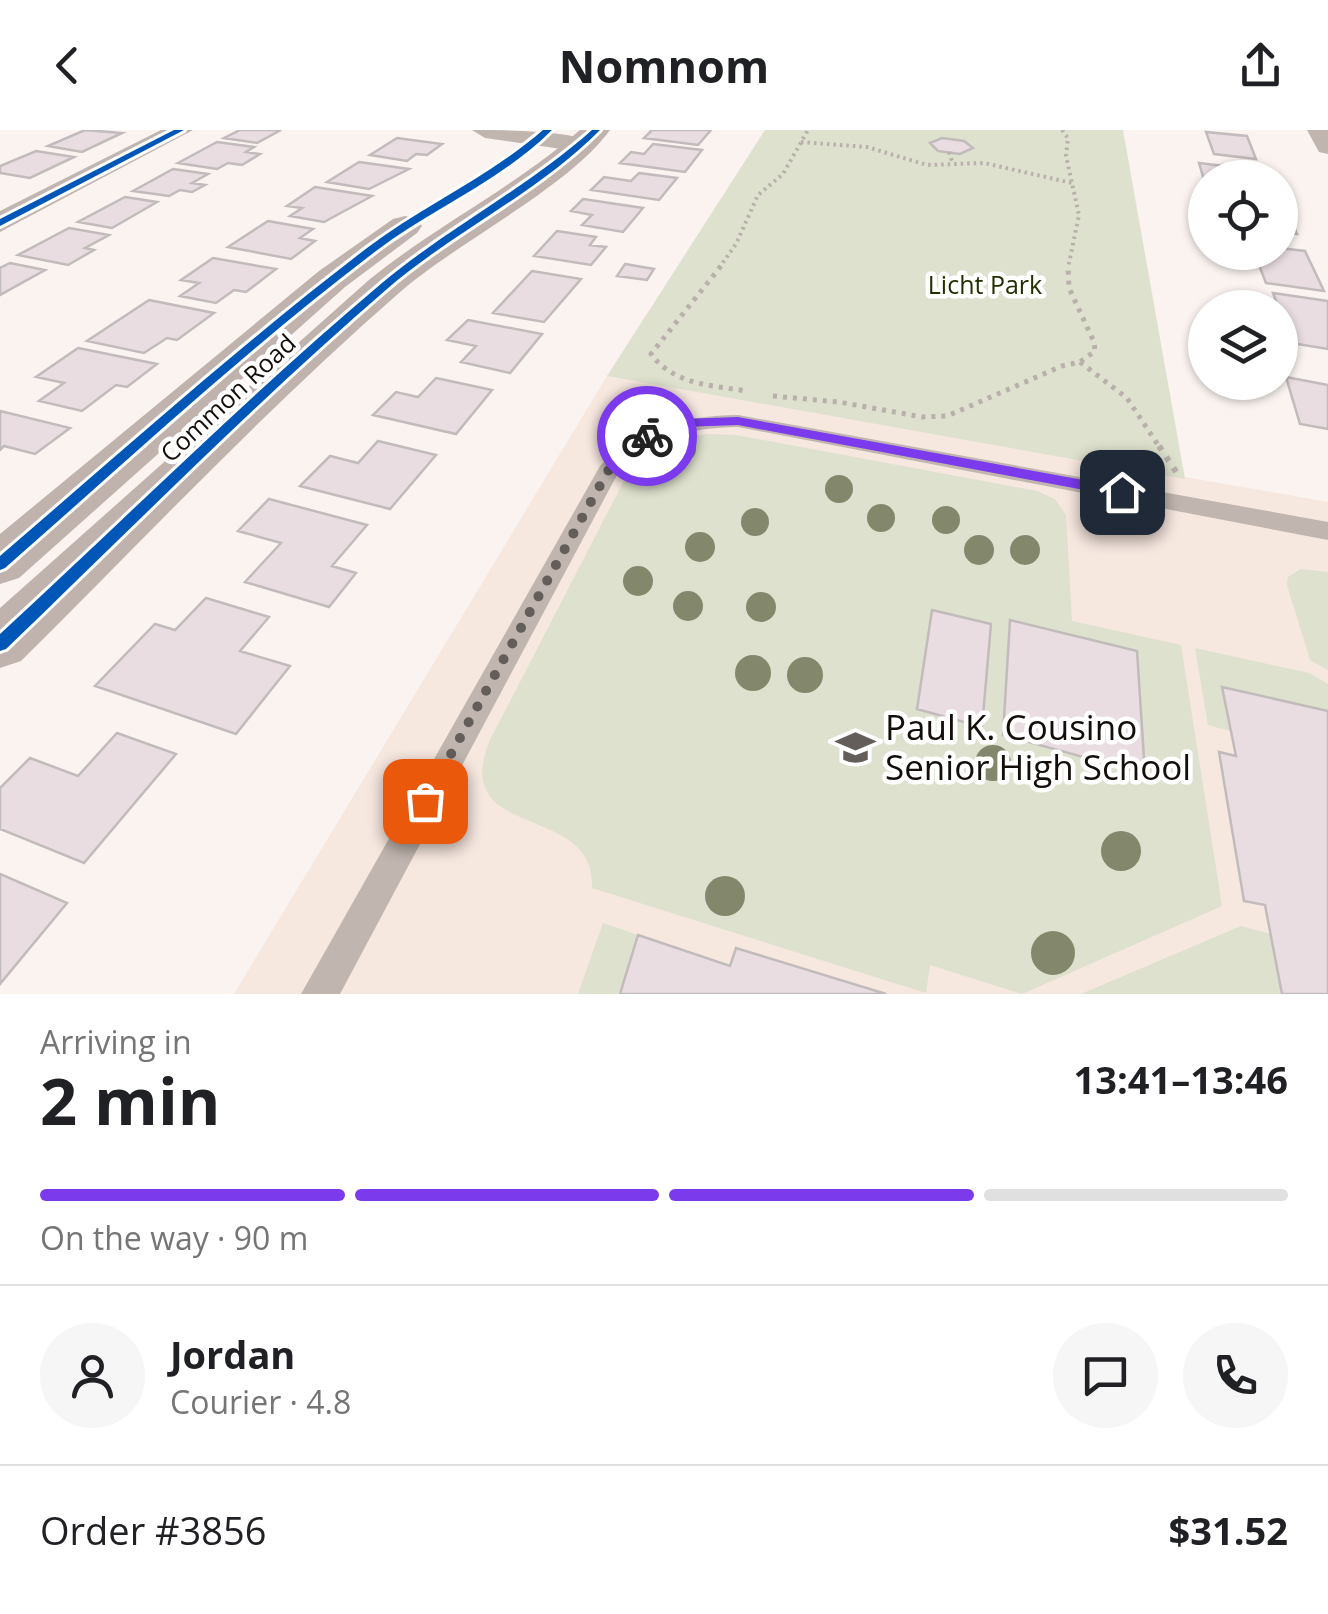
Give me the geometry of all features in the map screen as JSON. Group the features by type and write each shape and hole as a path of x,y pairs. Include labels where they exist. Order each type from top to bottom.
{"street":[{"path":"0,223 180,130"},
{"path":"485,130 566,135"},
{"path":"1320,130 1328,146"},
{"name":"Common Road","path":"0,564 378,244 515,158 566,135"},
{"name":"Common Road","path":"0,644 384,286 462,226 531,182 566,135"}],"lane":[{"path":"320,994 608,471 626,450 652,432 682,423 738,421 1328,531"}],"path":[{"path":"808,130 782,174 758,195 736,244 706,288 651,354 656,364 678,378 777,397 839,402 922,417 947,416 1062,366 1080,362 1094,351 1095,336 1070,291 1067,272 1080,208 1064,156 1068,138 1062,130"},
{"path":"801,142 867,147 917,163 984,163 1072,182"},
{"path":"949,152 953,164"},
{"path":"1080,362 1127,398 1146,423 1176,471 1187,504"}],"shaded area":[{"name":"Paul K. Cousino Senior High School","path":"607,376 1328,502 1328,994 234,994"}],"green space":[{"name":"Licht Park","path":"765,130 1123,130 1185,479 607,376"},
{"path":"708,434 736,435 1037,491 1055,499 1066,515 1072,621 1181,645 1222,906 1022,994 930,965 926,993 592,888 587,861 572,843 505,809 488,794 482,772 490,740 627,475 663,447"},
{"path":"1301,569 1328,572 1328,670 1310,660 1287,585 1288,577"},
{"path":"1195,648 1309,673 1328,684 1328,711 1222,687 1230,731 1208,725"},
{"path":"603,923 638,935 620,994 578,994"},
{"path":"1241,926 1270,934 1282,994 1081,994"}],"building":[{"path":"85,130 122,133 82,152 48,146"},
{"path":"240,130 281,130 257,143 224,138"},
{"path":"652,130 711,130 698,145 644,138"},
{"path":"1206,132 1247,136 1256,159 1214,154"},
{"path":"397,138 442,144 427,155 416,154 407,161 370,155"},
{"path":"942,138 964,141 973,148 960,154 938,151 930,143"},
{"path":"217,142 254,147 246,152 260,154 242,165 228,163 217,169 178,163"},
{"path":"653,144 702,150 685,172 620,163 631,152 644,154"},
{"path":"36,151 74,157 30,178 0,173 0,166"},
{"path":"359,162 409,169 369,189 327,182"},
{"path":"173,169 208,174 192,183 205,185 169,196 133,191"},
{"path":"639,173 677,178 659,200 591,190 604,177 631,181"},
{"path":"315,187 372,196 324,222 290,216 302,208 287,206"},
{"path":"125,197 157,202 112,228 78,222"},
{"path":"583,199 643,208 623,232 582,225 592,215 571,211"},
{"path":"268,221 313,229 300,238 315,241 291,259 228,247"},
{"path":"69,228 109,235 85,248 94,250 68,265 18,255"},
{"path":"557,231 596,237 590,245 606,247 591,265 534,256"},
{"path":"1298,250 1305,251 1324,291 1266,283 1261,270 1298,270"},
{"path":"213,258 276,269 246,292 234,290 216,303 180,296 199,283 181,280"},
{"path":"10,263 45,270 0,295 0,268"},
{"path":"625,264 654,269 647,280 617,276"},
{"path":"532,271 581,279 544,322 493,313"},
{"path":"1298,297 1328,301 1328,349 1298,344"},
{"path":"149,300 214,313 177,340 167,338 144,353 87,341"},
{"path":"468,320 542,334 510,373 461,362 476,346 447,340"},
{"path":"78,348 157,364 127,387 116,385 82,411 39,401 64,383 36,377"},
{"path":"436,378 492,390 456,434 373,415 396,392 418,397"},
{"path":"1298,379 1328,385 1328,429 1300,424 1293,400 1298,400"},
{"path":"0,411 70,428 35,454 4,446 0,450"},
{"path":"378,441 436,455 390,509 300,486 330,456 358,463"},
{"path":"269,499 367,525 332,566 356,573 329,607 245,582 281,543 238,531"},
{"path":"206,598 269,617 240,651 290,666 236,734 95,686 155,624 175,630"},
{"path":"932,610 991,624 982,727 917,709"},
{"path":"1010,620 1137,651 1145,774 1003,735"},
{"name":"Paul K. Cousino Senior High School","path":"1222,687 1328,711 1328,994 1282,994 1265,905 1244,901 1219,752 1236,756"},
{"path":"117,733 176,754 84,863 0,829 0,788 30,758 78,776"},
{"path":"0,874 67,903 0,984"},
{"path":"638,935 730,966 736,948 886,994 620,994"}],"cycle path":[{"path":"0,223 180,130"},
{"path":"0,564 324,287 394,233 506,164 548,130"},
{"path":"0,644 383,287 435,246 545,172 596,130"}],"way so far":[{"path":"425,801 608,471 626,450 647,436"}],"place":[{"name":"Paul K. Cousino Senior High School","path":"855,748"}],"route":[{"path":"647,436 682,423 738,421 1122,492"}]}
